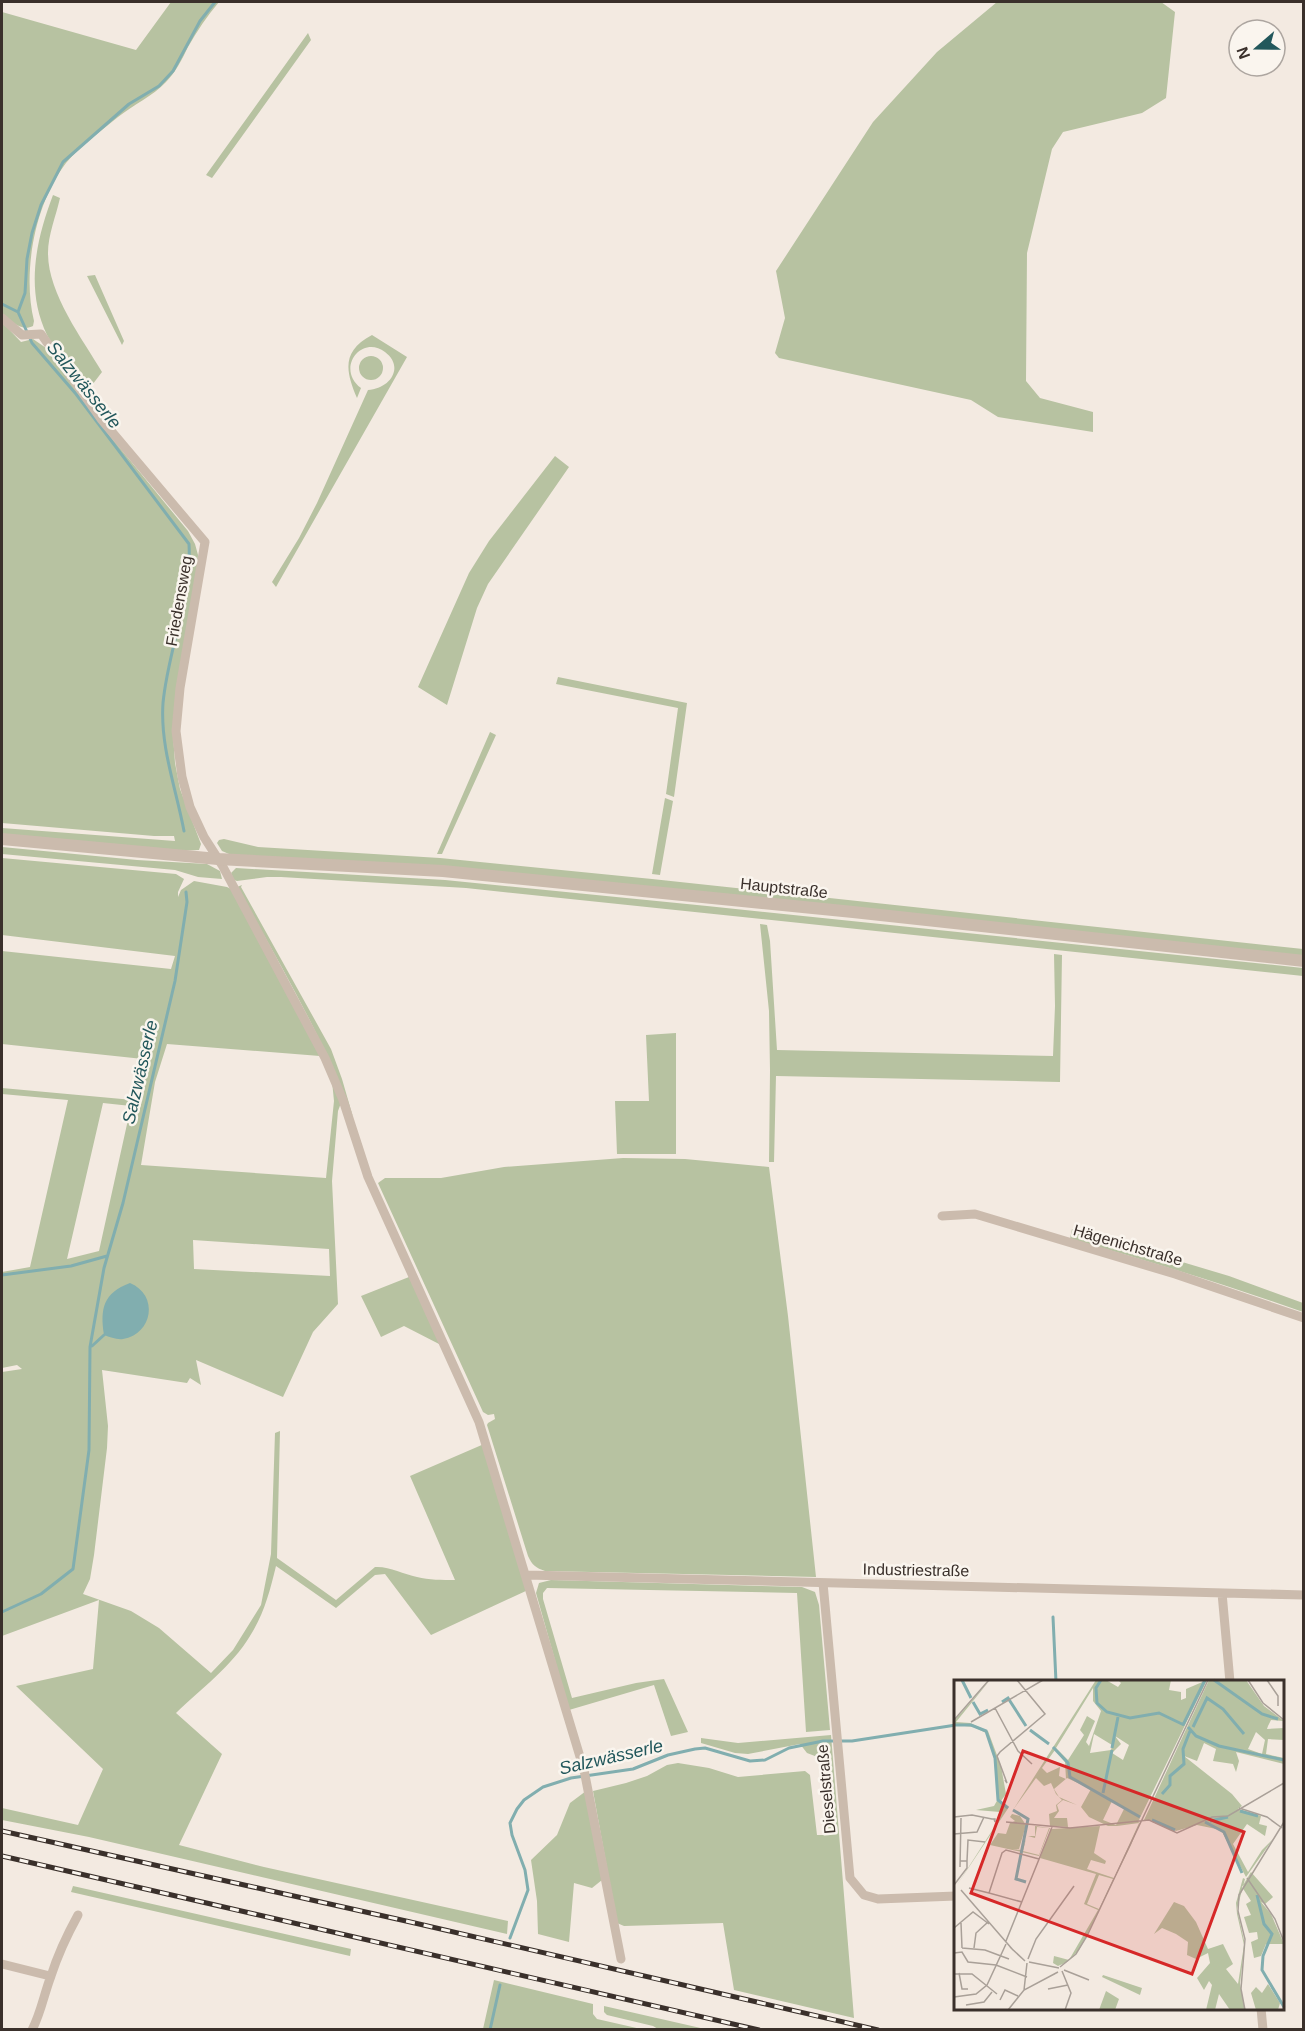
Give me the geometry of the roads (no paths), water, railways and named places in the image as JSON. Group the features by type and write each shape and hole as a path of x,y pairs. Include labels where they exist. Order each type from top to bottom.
{"street":[{"name":"Friedensweg","path":"2,318 22,335 41,334 101,419 205,542 180,688 176,731 182,777 190,807 204,837 307,1022 334,1079 368,1177 479,1422 584,1770 621,1959"},
{"name":"Hauptstraße","path":"2,839 218,859 466,874 853,912 1304,961"},
{"name":"Hägenichstraße","path":"942,1216 975,1214 1175,1274 1304,1318"},
{"name":"Industriestraße","path":"527,1575 1304,1595"},
{"name":"Dieselstraße","path":"823,1583 849,1873 853,1884 864,1895 878,1899 954,1896"},
{"path":"1222,1593 1230,1680"},
{"path":"32,2030 64,1940 78,1915"},
{"path":"2,1964 50,1976"},
{"path":"1262,2010 1263,2030"}],"water":[{"path":"130,1283 145,1296 149,1314 146,1322 133,1336 116,1339 104,1335 105,1303 114,1292"}],"waterway":[{"name":"Salzwässerle","path":"184,831 166,751 163,703 187,584 189,544 76,394 32,343 18,312 25,293 27,259 32,233 41,205 63,162 129,104 159,86 173,71 200,21 215,2"},
{"path":"2,304 18,312"},
{"name":"Salzwässerle","path":"2,1612 41,1594 73,1569 89,1450 90,1347 104,1268 123,1203 175,981 187,902 186,892"},
{"name":"Salzwässerle","path":"2,1275 71,1266 107,1256"},
{"name":"Salzwässerle","path":"92,1346 104,1335"},
{"name":"Salzwässerle","path":"1053,1617 1056,1680"},
{"name":"Salzwässerle","path":"510,1938 528,1890 525,1870 510,1823 524,1800 543,1787 571,1778 633,1769 668,1755 695,1749 705,1748 750,1761 765,1760 789,1748 823,1741 852,1741 954,1725"},
{"name":"Salzwässerle","path":"490,2030 500,1985"}],"railway":[{"path":"2,1831 878,2030"},
{"path":"2,1856 759,2030"}]}
